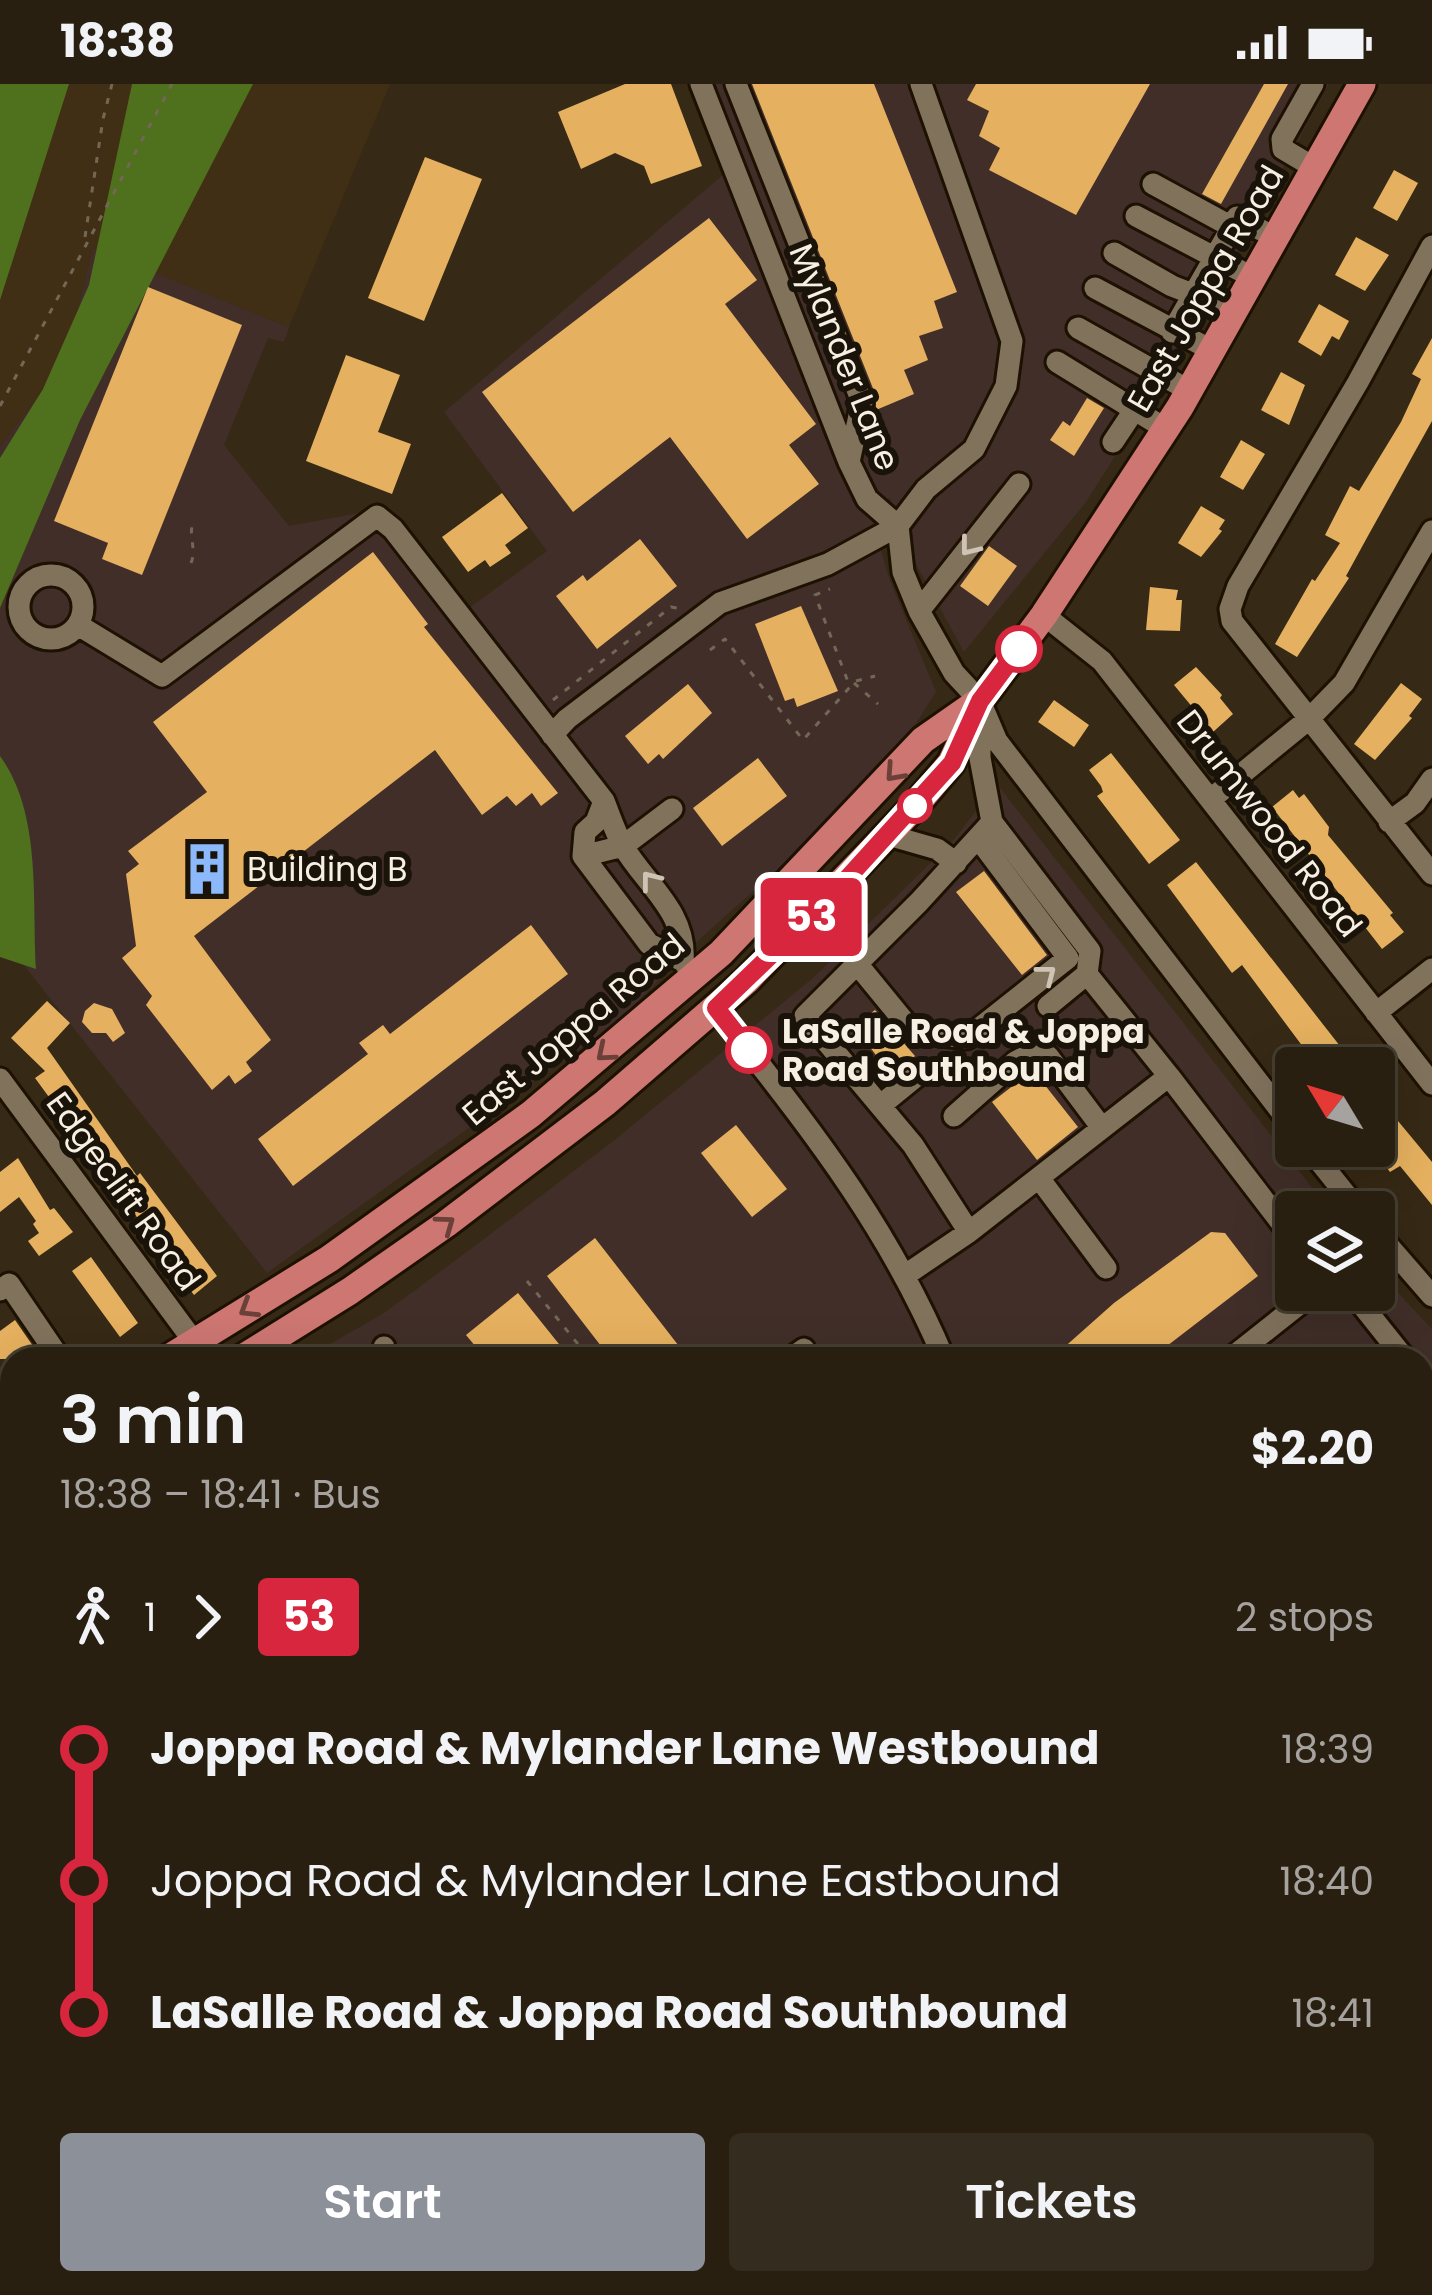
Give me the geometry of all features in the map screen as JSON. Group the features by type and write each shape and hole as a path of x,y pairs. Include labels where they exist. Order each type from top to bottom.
{"main road":[{"name":"East Joppa Road","path":"272,1347 538,1156 716,1008 823,905 952,763 980,701 1044,615 1190,391 1316,167 1353,87"},
{"name":"East Joppa Road","path":"188,1347 329,1259 531,1114 817,856 923,740 980,701"},
{"path":"689,969 716,1008"},
{"path":"329,1259 350,1291"}],"street":[{"name":"Mylander Lane","path":"701,84 849,462 867,499 898,526"},
{"path":"736,84 862,402 849,462"},
{"path":"552,735 567,718 720,603 828,564 898,526 926,489 974,449 1006,386 1012,341 921,84"},
{"path":"1312,84 1282,139 1283,149 1316,167"},
{"path":"1153,184 1276,238"},
{"path":"1136,216 1254,278"},
{"path":"1172,332 1234,216"},
{"path":"1432,245 1238,586 1230,609 1232,621 1432,874"},
{"path":"1114,253 1172,286 1235,311"},
{"path":"1095,288 1213,351"},
{"path":"1078,328 1190,391"},
{"path":"1057,362 1166,429"},
{"path":"1113,442 1135,409"},
{"path":"920,611 1019,484"},
{"path":"78,625 162,676 376,516 393,530 604,801 623,846 670,910 685,944 689,969"},
{"path":"898,526 903,572 920,611 954,673 980,701 997,741 1275,1104"},
{"path":"1210,800 1310,718 1353,671 1432,531"},
{"name":"Drumwood Road","path":"1044,615 1102,661 1432,1084"},
{"path":"858,965 912,1031 967,1038 1068,958 985,830 980,701"},
{"path":"1390,822 1415,803 1432,778"},
{"path":"604,801 596,822 585,832 583,856 649,944 689,969"},
{"path":"583,856 623,846 672,809"},
{"path":"969,1232 913,1145 806,1016 985,830"},
{"path":"985,830 1090,951 1087,974 1048,1006"},
{"path":"888,835 937,849 956,863"},
{"path":"1376,1013 1432,969"},
{"path":"1087,974 1275,1215"},
{"path":"716,1008 841,1171 907,1274 939,1347"},
{"path":"954,1115 1034,1052 1048,1056 1102,1128"},
{"path":"881,1105 919,1074"},
{"path":"907,1274 969,1232 1169,1076"},
{"name":"Edgeclift Road","path":"0,1079 195,1343"},
{"path":"1324,1167 1343,1191"},
{"path":"1039,1178 1106,1268"},
{"path":"1395,1253 1432,1296"},
{"path":"0,1290 9,1284 52,1347"},
{"path":"1245,1347 1291,1311"},
{"path":"1367,1311 1395,1347"}],"path":[{"path":"83,245 112,84"},
{"path":"0,406 172,84"},
{"path":"191,563 195,553 189,534 194,522"},
{"path":"830,589 815,595 852,685 878,704"},
{"path":"561,711 552,699 671,607 690,609"},
{"path":"710,650 724,636 803,740 852,685 874,676"},
{"path":"527,1281 580,1347"}],"shaded area":[{"path":"42,84 390,84 289,327 93,248 64,362 0,446 0,189"},
{"path":"700,84 1329,84 1188,342 1086,502 964,652 916,564 890,498 870,513 889,578 936,692 917,722 807,843 619,1020 267,1273 0,935 0,446 64,362 93,247 289,327 284,342 268,338 224,445 289,526 370,511 454,619 547,551 444,412 731,168"},
{"path":"997,784 1275,1140 1275,1167 1296,1167 1315,1191 1275,1191 1275,1311 1395,1311 1395,1289 1432,1329 1432,1347 325,1347 384,1313 468,1251 612,1142 812,979 952,842"}],"green space":[{"path":"0,84 69,84 0,300"},
{"path":"132,84 253,84 80,420 0,608 0,458 43,389 89,285"},
{"path":"0,756 23,804 29,831 36,969 0,957"}],"building":[{"path":"625,84 671,84 702,166 651,184 644,166 615,153 581,169 558,112"},
{"path":"752,84 874,84 957,292 934,301 943,328 919,336 928,360 904,370 914,394 876,410 876,396"},
{"path":"976,84 1150,84 1076,215 989,170 1000,148 979,136 989,111 967,100"},
{"path":"1264,84 1288,84 1221,204 1202,194"},
{"path":"425,157 482,179 424,321 368,298"},
{"path":"1394,170 1418,183 1397,221 1373,208"},
{"path":"709,218 757,280 725,304 816,424 789,445 819,484 747,539 670,437 573,512 482,392"},
{"path":"1356,237 1389,255 1365,291 1335,275"},
{"path":"148,287 242,325 142,575 102,559 108,543 54,521"},
{"path":"1319,304 1349,321 1339,340 1332,336 1321,356 1298,342"},
{"path":"1432,338 1432,421 1349,578 1297,657 1275,644 1312,579 1340,543 1325,535 1350,486 1359,491 1401,422 1421,379 1412,374"},
{"path":"346,355 400,375 378,432 411,444 392,494 306,461"},
{"path":"1281,372 1305,385 1289,425 1261,410"},
{"path":"1087,398 1104,408 1074,456 1050,440 1063,421 1070,426"},
{"path":"1241,440 1265,454 1243,490 1220,477"},
{"path":"502,493 528,528 505,545 511,553 490,567 485,560 468,572 442,537"},
{"path":"1201,506 1225,520 1201,557 1178,543"},
{"path":"640,539 677,586 597,649 556,596 583,575 587,581"},
{"path":"989,546 1017,566 988,606 960,586"},
{"name":"Building B","path":"373,552 428,624 424,627 558,793 541,806 532,793 516,806 507,796 482,815 435,750 194,936 271,1040 246,1062 252,1071 235,1084 229,1075 212,1090 146,1005 152,996 122,958 136,946 126,874 139,864 128,851 207,792 153,722"},
{"path":"1150,587 1178,590 1180,631 1146,630"},
{"path":"801,606 838,691 797,707 794,698 785,701 755,624"},
{"path":"1196,667 1233,714 1213,732 1174,685"},
{"path":"1401,683 1422,699 1412,718 1375,760 1354,744"},
{"path":"688,684 712,713 663,759 659,754 648,764 625,736"},
{"path":"1054,700 1089,725 1074,747 1038,722"},
{"path":"1111,753 1180,840 1149,864 1097,796 1103,792 1089,770"},
{"path":"758,758 787,796 722,846 693,808"},
{"path":"1293,790 1299,798 1304,794 1329,827 1328,835 1404,932 1382,949 1272,807"},
{"path":"1196,862 1341,1047 1303,1047 1242,965 1232,973 1167,885"},
{"path":"984,871 1047,955 1022,975 956,892"},
{"path":"531,925 568,974 293,1186 258,1139 368,1054 359,1043 383,1025 390,1034"},
{"path":"47,1001 70,1023 47,1048 137,1176 140,1173 217,1276 194,1295 35,1078 45,1071 11,1038"},
{"path":"94,1003 112,1009 125,1033 113,1042 106,1033 92,1033 82,1022"},
{"path":"875,1010 915,1056 891,1075 854,1026"},
{"path":"1033,1070 1078,1127 1037,1160 992,1102"},
{"path":"1395,1117 1432,1162 1432,1205 1400,1166 1390,1172 1386,1167 1395,1167"},
{"path":"736,1125 787,1189 752,1217 701,1153"},
{"path":"18,1158 50,1210 54,1208 73,1232 39,1256 28,1241 39,1233 33,1224 36,1221 19,1197 0,1212 0,1172"},
{"path":"1211,1232 1225,1233 1258,1276 1166,1347 1064,1347 1114,1303"},
{"path":"595,1238 680,1347 602,1347 547,1276"},
{"path":"91,1257 138,1323 120,1337 72,1271"},
{"path":"518,1293 561,1347 476,1347 466,1335"},
{"path":"15,1320 34,1347 0,1347 0,1331"}],"bus line":[{"name":"53","path":"749,1050 716,1008 823,905 952,763 980,701 1019,649"}],"place":[{"name":"Building B","path":"207,869"},
{"name":"LaSalle Road & Joppa Road Southbound","path":"749,1050"}]}
